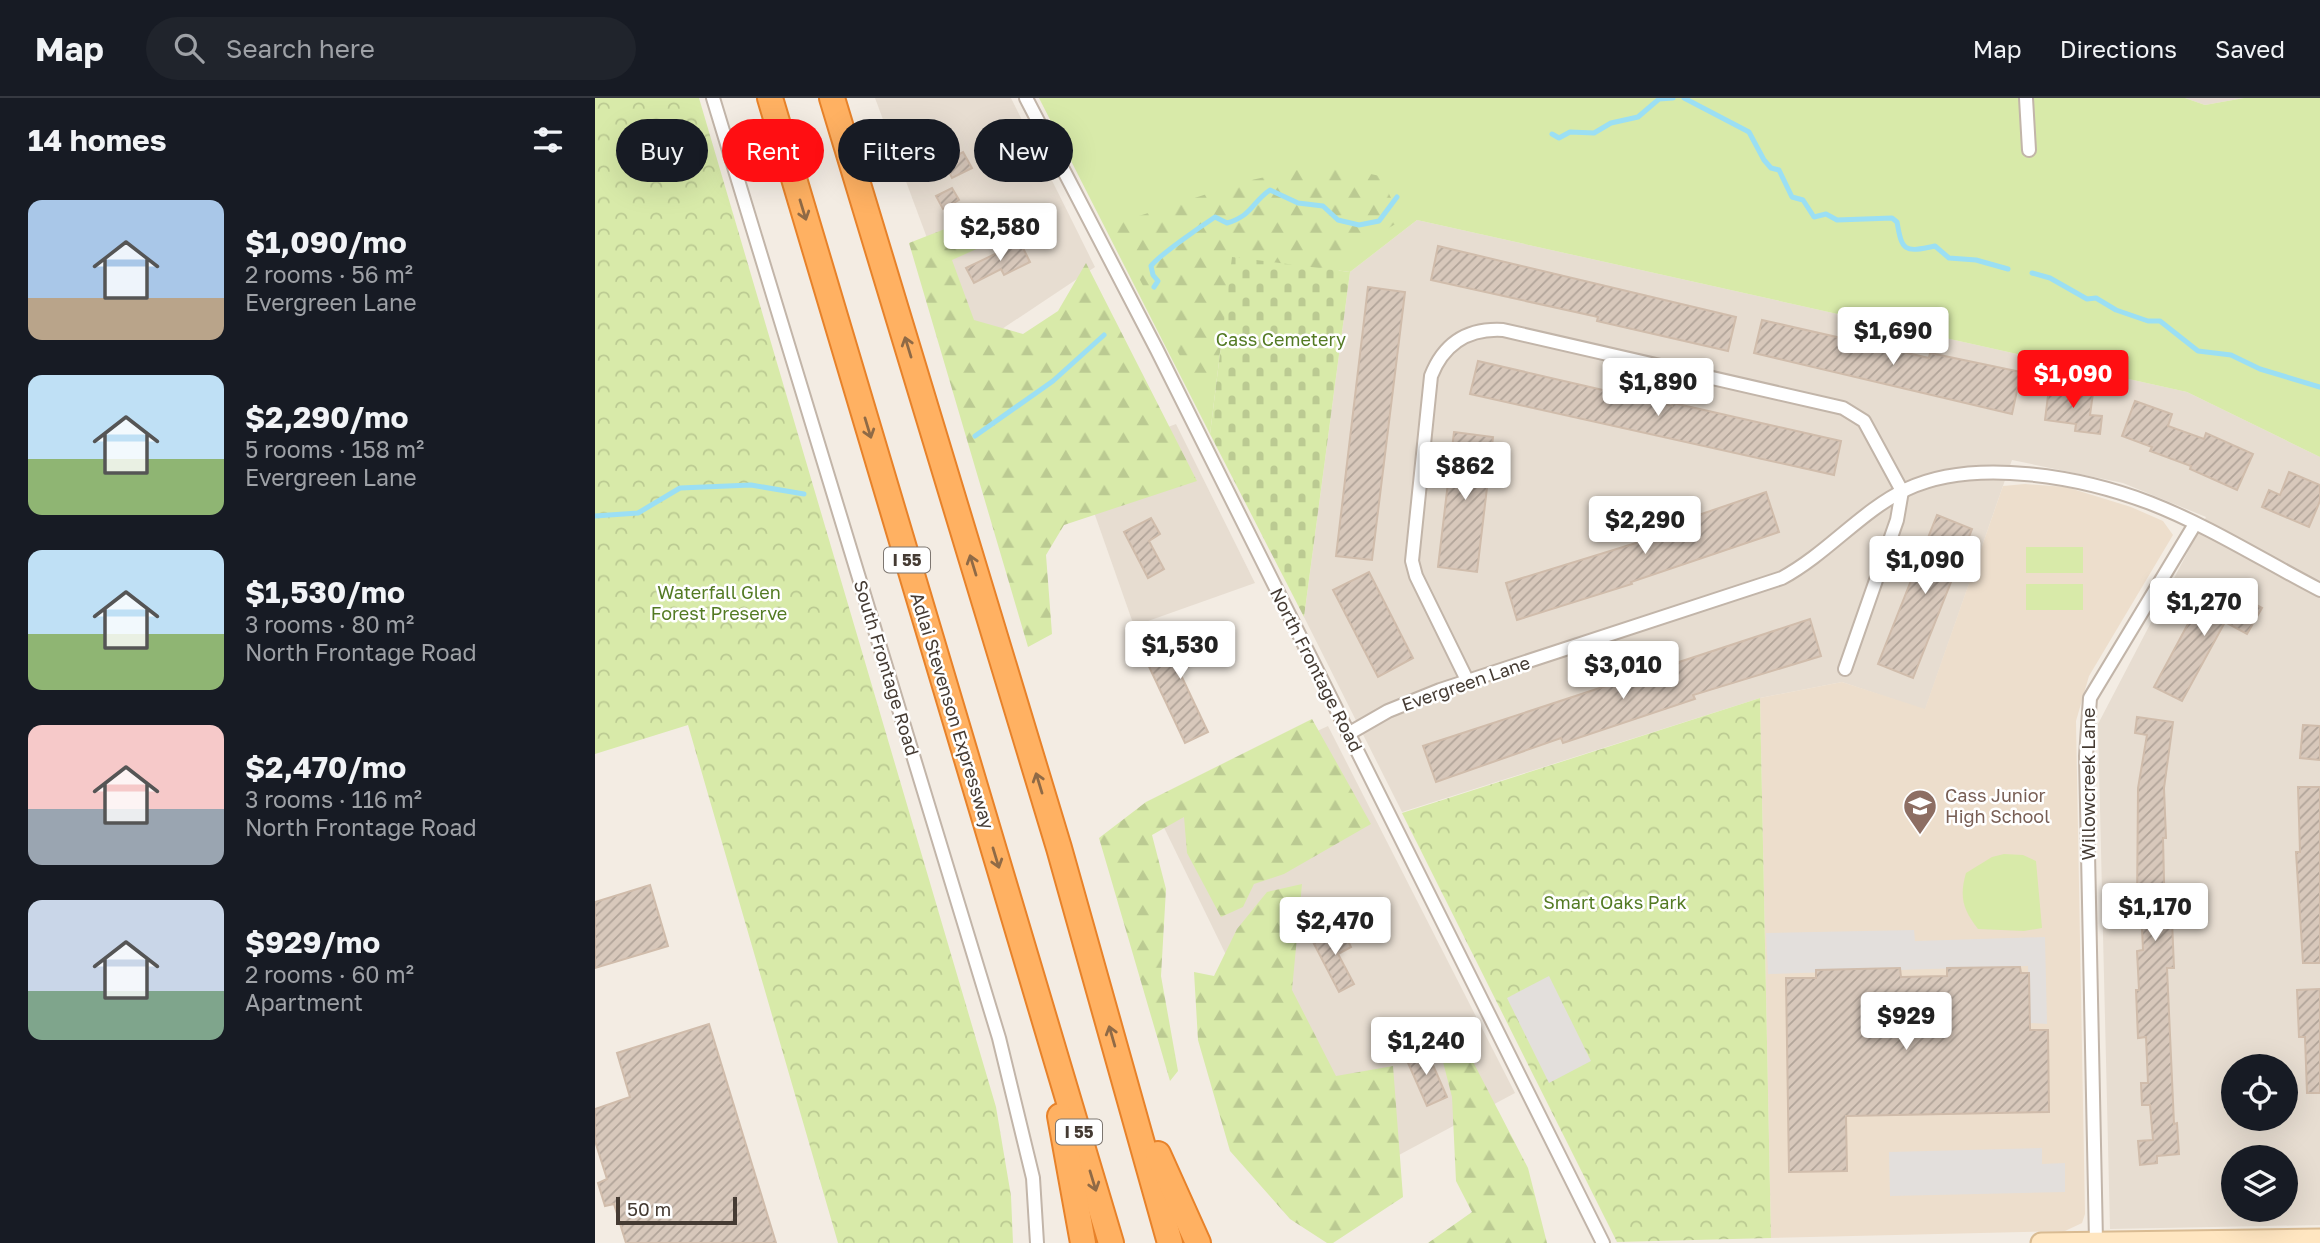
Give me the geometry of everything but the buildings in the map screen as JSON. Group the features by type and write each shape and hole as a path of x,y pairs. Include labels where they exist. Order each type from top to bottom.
{"highway":[{"name":"Adlai Stevenson Expressway","path":"770,98 1111,1243"},
{"path":"832,98 1059,848 1170,1243"},
{"path":"1046,1022 1083,1243"},
{"path":"1126,1084 1198,1243"}],"street":[{"name":"South Frontage Road","path":"713,98 999,1038 1033,1178 1037,1243"},
{"name":"North Frontage Road","path":"1026,98 1157,351 1603,1243"},
{"path":"2026,98 2029,150"},
{"path":"1468,681 1416,576 1412,542 1431,376 1439,357 1467,334 1485,329 1503,330 1843,408 1864,421 1902,491 1897,520 1845,669"},
{"name":"Evergreen Lane","path":"1348,734 1407,703 1468,681 1782,578 1812,562 1870,512 1902,491 1938,478 2008,472 2129,497 2195,524 2320,590"},
{"name":"Willowcreek Lane","path":"2096,1241 2086,756 2090,698 2195,524"},
{"path":"2041,1243 2320,1239"}],"shaded area":[{"path":"875,98 1011,98 1021,119 974,119 974,182 1053,182 1095,267 969,351 906,182 960,182 960,119 883,119"},
{"path":"2185,98 2244,98 2205,105"},
{"path":"1417,220 2187,392 2320,457 2320,1225 2110,1229 2098,724 2206,517 2123,483 2012,460 1925,710 1842,682 1760,698 1402,812 1304,617 1350,272"},
{"path":"1176,424 1255,583 1134,626 1076,461"},
{"name":"Cass Junior High School","path":"2025,484 2066,487 2131,507 2163,521 2173,535 2089,676 2076,721 2085,1214 2082,1223 2065,1231 1771,1238 1760,698 1842,682 1925,709 2003,486"},
{"path":"1328,726 1515,1093 1339,1187 1154,807"},
{"path":"1914,930 1915,941 2045,937 2047,1024 2030,1023 2028,966 1768,974 1766,933"},
{"path":"1549,976 1591,1061 1549,1083 1507,998"},
{"path":"2042,1148 2042,1164 2065,1163 2065,1192 1890,1196 1889,1152"}],"green space":[{"name":"Waterfall Glen Forest Preserve","path":"595,98 699,98 705,119 616,119 616,182 708,182 708,129 996,1107 1011,1196 1013,1243 838,1243 688,725 595,754"},
{"path":"1039,98 2185,98 2205,105 2244,98 2320,98 2320,457 2187,392 1417,220 1350,272 1232,257 1210,434 1073,165 1073,119 1050,119"},
{"path":"1324,164 1380,176 1402,220 1359,246 1335,275 1240,268 1207,407 1111,225 1247,181"},
{"path":"986,213 1008,235 952,260 974,320 1023,334 1058,311 1086,263 1197,481 1064,525 1046,555 1052,634 1028,647 909,243"},
{"name":"Cass Cemetery","path":"1232,257 1350,272 1304,617 1210,434"},
{"path":"2026,547 2083,547 2083,573 2026,573"},
{"path":"2026,584 2083,584 2083,610 2026,610"},
{"name":"Smart Oaks Park","path":"1760,698 1771,1238 1617,1242 1402,813"},
{"path":"1312,719 1371,824 1284,874 1254,884 1243,907 1221,917 1187,853 1184,817 1152,835 1166,889 1161,976 1178,1071 1170,1081 1099,838 1146,802"},
{"path":"2004,854 2023,855 2036,861 2042,928 2024,931 1978,929 1969,916 1963,896 1966,873 1992,857"},
{"path":"1302,884 1292,990 1336,1076 1393,1066 1403,1197 1333,1243 1327,1243 1290,1219 1230,1151 1198,1040 1194,972 1214,976 1237,929 1267,892"},
{"path":"1468,1052 1528,1168 1547,1243 1428,1243 1472,1212 1456,1181 1452,1097 1442,1058"}],"waterway":[{"path":"1552,134 1559,138 1570,132 1594,133 1611,123 1638,117 1659,99 1673,98"},
{"path":"1684,98 1749,132 1764,160 1771,168 1779,170 1792,197 1803,200 1814,217 1826,214 1837,220 1892,218 1897,222 1906,248 1935,246 1949,258 1976,260 2008,269"},
{"path":"1154,287 1158,281 1151,266 1162,255 1215,217 1227,223 1242,217 1270,190 1298,203 1323,206 1338,220 1359,225 1379,221 1397,197"},
{"path":"2032,273 2050,278 2087,299 2096,298 2116,310 2148,321 2160,321 2198,351 2231,355 2260,369 2320,387"},
{"path":"975,436 1053,381 1104,335"},
{"path":"595,516 638,513 680,488 751,485 804,494"}],"place":[{"name":"Cass Junior High School","path":"1920,836"}]}
